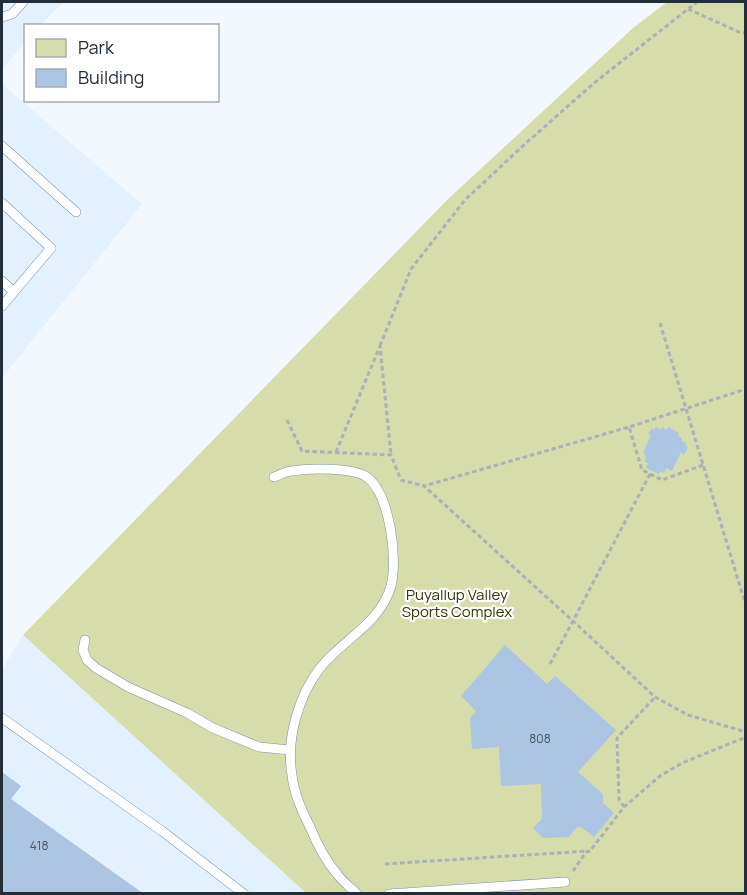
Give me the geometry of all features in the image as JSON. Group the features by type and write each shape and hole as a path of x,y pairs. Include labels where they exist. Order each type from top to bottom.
{"lane":[{"path":"2,17 12,14 23,2"},
{"path":"2,146 76,212"},
{"path":"2,203 51,248 2,306"},
{"path":"2,281 14,292"},
{"path":"274,477 290,471 323,470 352,471 368,478 382,496 392,537 391,584 385,602 359,633 320,668 306,691 295,720 290,750 292,776 299,803 313,835 323,855 338,876 357,894"},
{"path":"85,640 83,650 87,660 96,669 128,687 187,713 213,728 259,747 290,750"},
{"path":"2,718 162,831 244,894"},
{"path":"389,894 565,882"}],"path":[{"path":"336,452 411,269 465,200 594,83 697,2"},
{"path":"688,9 746,33"},
{"path":"660,323 746,606"},
{"path":"380,346 391,455 401,480 424,486 655,697 688,715 746,734"},
{"path":"424,486 629,427 746,389"},
{"path":"287,420 302,451 391,455"},
{"path":"629,427 642,470 662,480 703,465"},
{"path":"550,664 650,474"},
{"path":"624,807 619,799 617,738 655,697"},
{"path":"565,882 586,852 590,851 624,807 660,776 682,762 746,734"},
{"path":"385,864 590,851"}],"shaded area":[{"path":"2,2 63,2 42,24 24,24 24,44 2,69"},
{"path":"2,84 142,204 2,378"},
{"path":"23,635 306,893 2,893 2,669"}],"green space":[{"name":"Puyallup Valley Sports Complex","path":"667,2 745,2 745,893 306,893 23,635 448,199 633,28"}],"building":[{"path":"656,427 667,430 668,427 679,433 681,441 688,447 684,455 681,452 672,471 666,468 664,473 660,471 659,474 646,468 648,463 645,462 646,455 643,453 651,435 648,434 652,428 654,430"},
{"path":"505,645 547,684 555,676 616,730 578,772 603,794 603,803 614,813 594,837 581,827 576,828 569,837 543,838 533,828 542,819 541,784 501,786 499,747 472,749 470,718 476,711 461,696"},
{"path":"2,772 21,786 11,799 144,894 2,894"}]}
